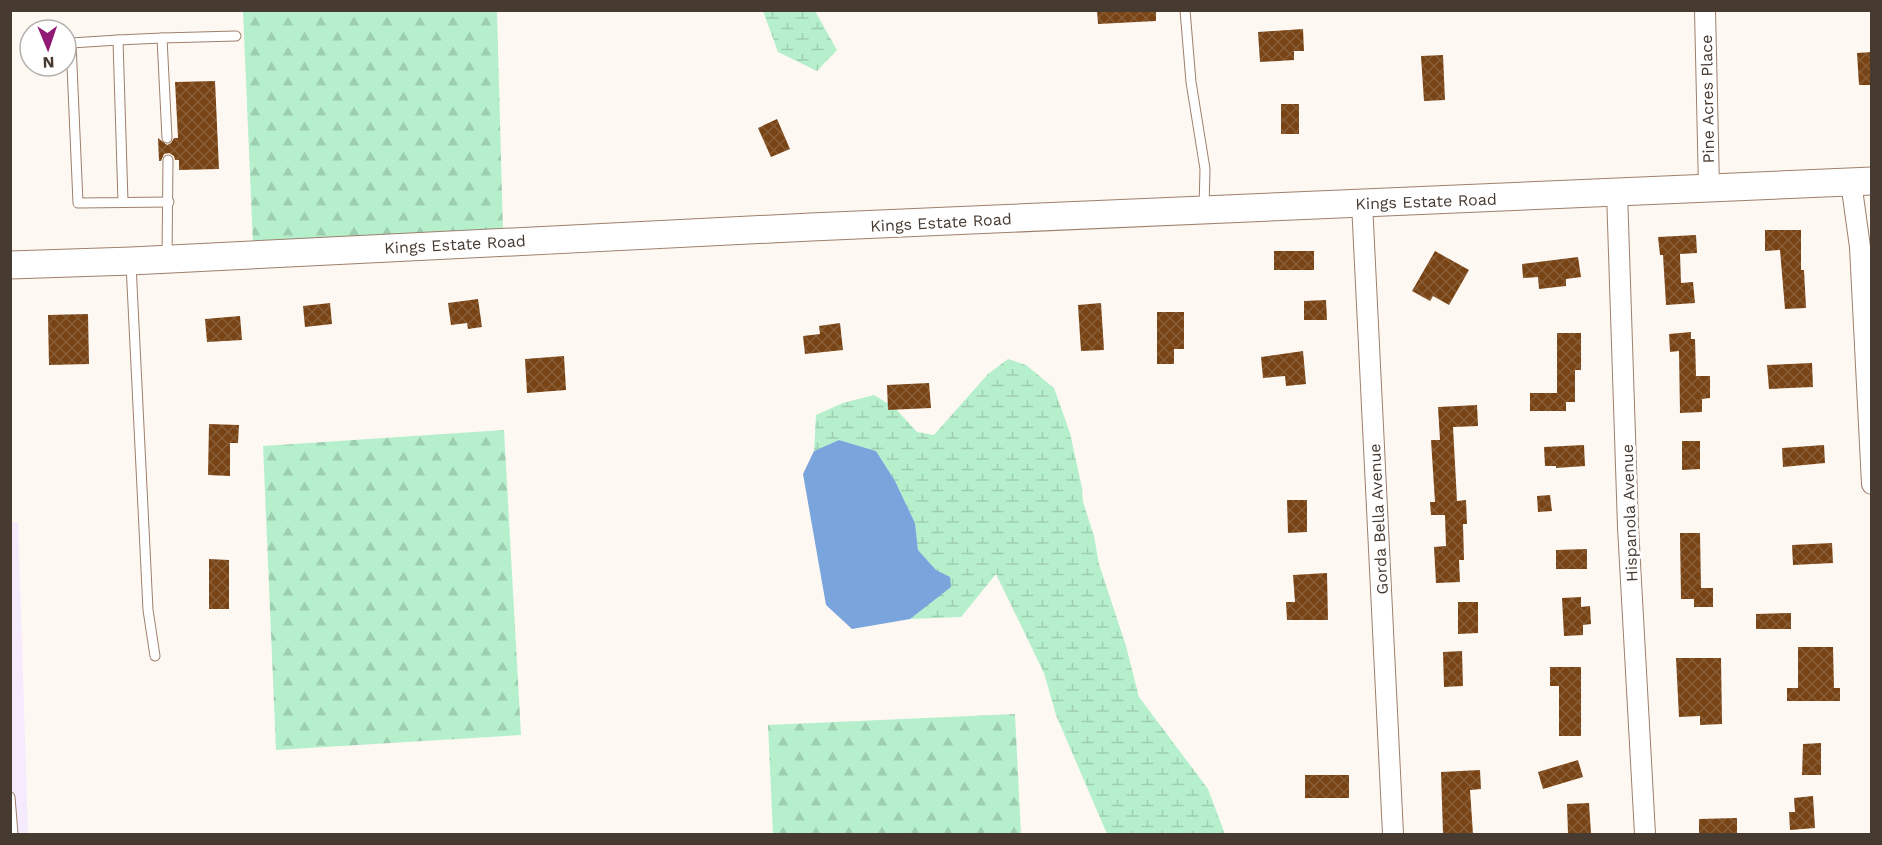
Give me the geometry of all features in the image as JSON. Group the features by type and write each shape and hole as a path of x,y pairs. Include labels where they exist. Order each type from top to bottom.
{"street":[{"name":"Pine Acres Place","path":"1705,10 1709,188"},
{"name":"Kings Estate Road","path":"10,265 167,260 488,242 1861,181"},
{"path":"1861,181 1860,247 1872,484"},
{"name":"Hispanola Avenue","path":"1617,192 1628,527 1645,834"},
{"name":"Gorda Bella Avenue","path":"1362,203 1393,834"}],"lane":[{"path":"1185,10 1191,82 1205,169 1204,210"},
{"path":"169,202 78,203 71,43 236,36"},
{"path":"162,38 167,138"},
{"path":"118,40 123,202"},
{"path":"167,260 168,160"},
{"path":"131,261 148,610 155,656"},
{"path":"10,797 13,834"}],"shaded area":[{"path":"10,522 18,522 28,834 11,834"}],"green space":[{"path":"243,11 497,11 503,232 253,245"},
{"path":"763,11 815,11 837,50 817,71 778,52"},
{"path":"1008,359 1026,365 1054,388 1070,433 1083,502 1094,536 1099,564 1126,646 1139,697 1208,789 1225,834 1107,834 1056,715 1044,673 996,574 961,617 910,619 927,605 936,570 918,550 915,523 895,481 876,451 839,440 814,451 816,415 843,403 874,395 895,408 917,432 934,435 988,374"},
{"path":"504,430 521,735 276,750 263,446"},
{"path":"1015,714 1021,834 773,834 768,725"}],"water":[{"path":"839,440 876,451 895,481 915,523 918,550 936,570 950,577 951,587 910,619 852,629 826,605 803,474 814,451"}],"building":[{"path":"1097,10 1156,10 1156,21 1098,24"},
{"path":"1303,29 1304,51 1294,51 1294,60 1260,62 1258,32"},
{"path":"1872,52 1872,85 1859,85 1857,53"},
{"path":"1443,55 1445,100 1424,101 1421,56"},
{"path":"215,81 219,169 179,170 179,160 175,160 174,156 169,153 164,154 159,161 158,138 167,145 174,138 178,138 175,82"},
{"path":"1281,104 1299,104 1299,134 1281,134"},
{"path":"777,119 790,149 771,157 758,128"},
{"path":"1765,230 1801,230 1801,270 1804,270 1806,308 1785,309 1780,250 1765,251"},
{"path":"1696,235 1697,253 1680,254 1681,283 1693,282 1695,303 1666,305 1663,255 1660,255 1658,237"},
{"path":"1274,251 1314,251 1314,270 1274,270"},
{"path":"1435,251 1469,270 1449,305 1433,296 1430,301 1412,291"},
{"path":"1578,257 1581,277 1566,279 1566,286 1539,289 1538,277 1523,278 1522,264"},
{"path":"478,299 482,327 468,329 467,323 451,325 448,303"},
{"path":"1326,300 1327,320 1304,320 1304,301"},
{"path":"330,303 332,324 305,327 303,306"},
{"path":"1101,303 1104,350 1081,351 1078,305"},
{"path":"1157,312 1184,312 1184,349 1174,349 1174,364 1157,364"},
{"path":"88,314 89,364 49,365 48,315"},
{"path":"240,316 242,340 207,342 205,319"},
{"path":"840,323 843,350 805,354 803,336 820,334 819,326"},
{"path":"1691,332 1691,339 1695,339 1696,376 1710,376 1710,398 1702,399 1702,412 1680,413 1679,351 1670,352 1669,334"},
{"path":"1557,333 1581,333 1581,370 1575,370 1575,402 1566,402 1566,411 1530,411 1530,393 1557,393"},
{"path":"1303,351 1306,384 1286,386 1285,376 1263,378 1261,357"},
{"path":"564,356 566,390 527,393 525,359"},
{"path":"1812,363 1813,387 1769,389 1767,365"},
{"path":"929,383 931,408 888,410 887,385"},
{"path":"1477,405 1478,426 1453,427 1457,501 1466,500 1467,524 1463,524 1464,560 1459,560 1460,582 1436,583 1434,547 1446,546 1445,515 1431,515 1430,502 1435,502 1431,440 1440,440 1438,407"},
{"path":"209,424 239,425 238,443 230,443 230,476 208,475"},
{"path":"1682,441 1700,441 1700,469 1682,470"},
{"path":"1584,445 1585,466 1556,468 1556,466 1545,466 1544,447"},
{"path":"1824,445 1825,463 1783,467 1782,448"},
{"path":"1550,495 1552,511 1538,512 1537,496"},
{"path":"1287,500 1307,500 1307,532 1288,533"},
{"path":"1680,533 1700,533 1701,588 1713,588 1713,607 1694,607 1694,599 1681,599"},
{"path":"1832,543 1833,563 1793,565 1792,545"},
{"path":"1587,549 1587,569 1556,569 1556,550"},
{"path":"209,559 229,560 229,609 209,609"},
{"path":"1327,573 1328,620 1287,620 1286,602 1295,602 1293,575"},
{"path":"1581,597 1581,607 1590,606 1591,624 1583,625 1583,635 1564,636 1562,598"},
{"path":"1458,602 1478,602 1478,633 1458,634"},
{"path":"1791,613 1791,629 1756,629 1756,614"},
{"path":"1798,647 1833,647 1834,688 1840,688 1840,701 1787,701 1787,688 1798,688"},
{"path":"1462,651 1463,686 1444,687 1443,652"},
{"path":"1676,658 1721,658 1722,724 1700,725 1700,716 1679,717"},
{"path":"1550,667 1581,667 1581,736 1559,736 1559,686 1550,686"},
{"path":"1821,743 1821,775 1802,775 1803,744"},
{"path":"1578,760 1583,777 1543,789 1538,772"},
{"path":"1480,770 1481,789 1470,790 1473,834 1443,834 1441,772"},
{"path":"1305,775 1349,775 1349,798 1305,798"},
{"path":"1813,796 1815,828 1790,830 1789,812 1795,812 1794,798"},
{"path":"1589,803 1591,834 1568,834 1567,804"},
{"path":"1737,818 1737,834 1699,834 1699,819"}]}
